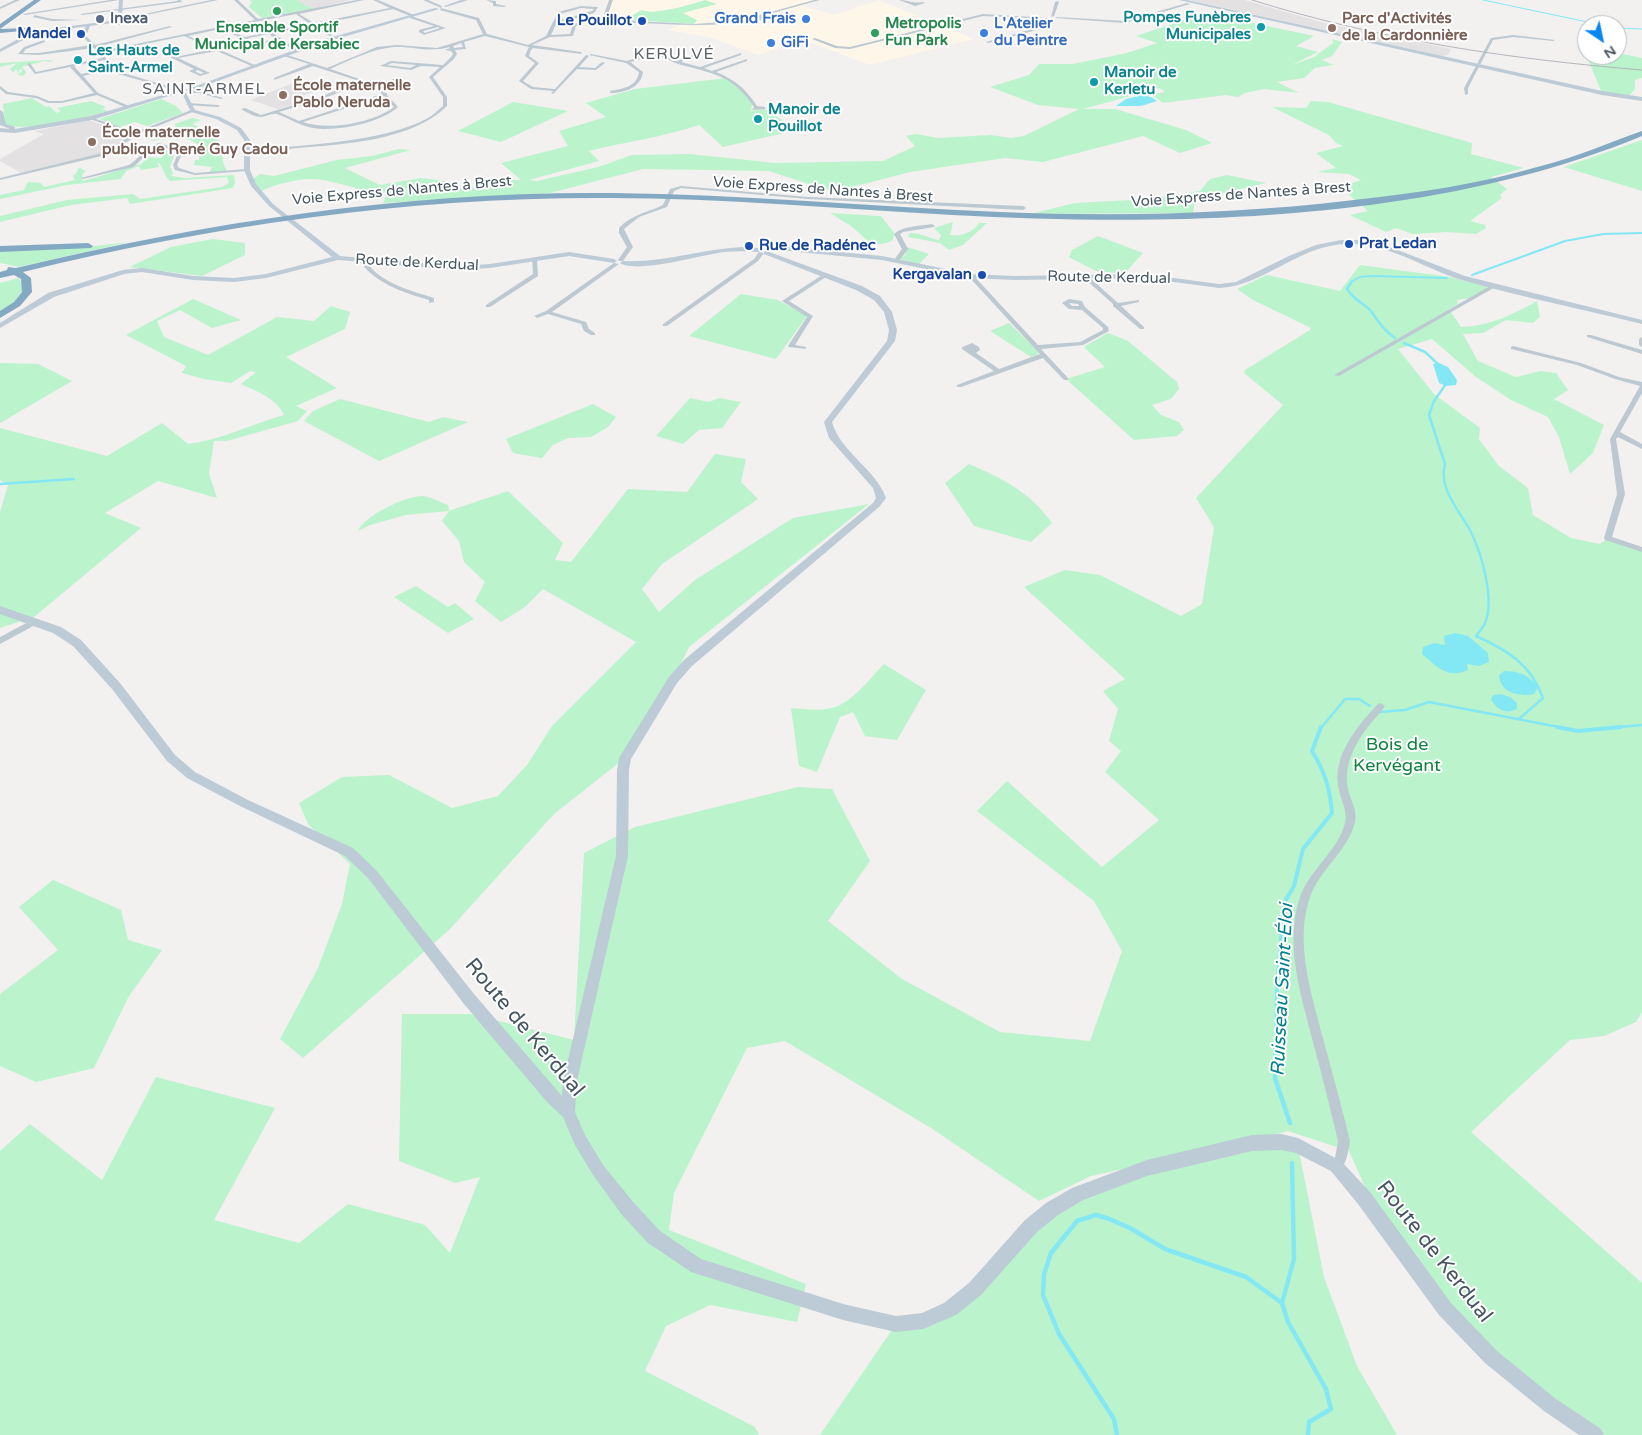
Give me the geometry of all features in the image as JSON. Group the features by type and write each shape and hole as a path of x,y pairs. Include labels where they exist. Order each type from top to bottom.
{"highway":[{"path":"0,20 32,0"},
{"path":"0,29 38,0"},
{"path":"0,29 32,31"},
{"path":"0,29 18,35 21,37 19,40"},
{"path":"9,33 32,31"},
{"name":"Voie Express de Nantes à Brest","path":"0,275 111,248 198,231 299,215 381,205 549,195 674,196 1035,216 1151,217 1255,212 1382,200 1483,182 1579,158 1642,133"},
{"name":"Voie Express de Nantes à Brest","path":"0,279 112,252 248,226 379,208 500,200 663,200 974,218 1069,221 1200,219 1293,213 1396,202 1498,184 1571,165 1642,139"},
{"path":"0,249 86,246 198,231"},
{"path":"0,267 16,271 28,281 27,292 23,298 0,315"}],"street":[{"path":"4,0 16,1"},
{"path":"58,0 60,10"},
{"path":"25,14 150,0"},
{"path":"82,14 119,4 180,2 179,0"},
{"path":"32,31 88,26 216,0"},
{"path":"236,0 258,21"},
{"path":"100,52 362,0"},
{"path":"375,0 437,26 444,30 427,35 420,32 437,26"},
{"path":"425,0 442,8 478,19 485,36"},
{"path":"1,131 92,118 183,92 334,38 466,0"},
{"path":"488,0 494,2 494,4 504,6"},
{"path":"610,17 605,11 611,0"},
{"path":"634,22 626,18 610,17 603,21 611,24 621,22 736,23 752,19 754,16 762,17 818,0"},
{"path":"901,0 915,5 923,4"},
{"path":"1181,0 1602,93 1642,100"},
{"path":"0,8 16,1"},
{"path":"988,42 1047,26 1052,18 1057,2"},
{"path":"814,39 836,47 850,48 983,15 1125,22 1188,3"},
{"path":"119,4 117,20 119,24 141,21"},
{"path":"245,38 393,8"},
{"path":"548,36 554,22 560,13 581,8 597,8 593,12 554,22"},
{"path":"296,13 334,38"},
{"path":"32,14 52,20 80,20"},
{"path":"621,22 626,18"},
{"path":"0,52 32,31 117,20"},
{"path":"581,23 574,25 572,35 548,36 530,47 527,56 537,63 521,80 532,88 555,91 586,54"},
{"path":"88,26 84,36 100,52 112,69 128,76 183,92 199,92 221,98"},
{"path":"44,42 28,47 20,54 39,54 93,46 170,26"},
{"path":"152,27 158,30"},
{"path":"220,28 245,38 254,44 279,39"},
{"path":"128,33 135,36"},
{"path":"270,33 297,51"},
{"path":"184,35 255,66"},
{"path":"452,48 462,41 485,36 530,47 586,54 627,62 659,55 714,71 730,79 744,90 756,107"},
{"path":"1466,94 1466,88 1492,39 1497,36 1513,36 1553,40"},
{"path":"327,69 382,47 465,48 462,41"},
{"path":"249,151 368,138 400,130 426,120 445,106 444,96 436,87 431,77 454,58 455,54 452,48"},
{"path":"174,58 216,50"},
{"path":"170,53 168,55 198,69"},
{"path":"678,62 695,55 694,53"},
{"path":"701,68 740,54"},
{"path":"275,112 312,126 330,127 385,114 396,107 378,86 285,55"},
{"path":"29,64 35,73 104,59"},
{"path":"714,71 746,60"},
{"path":"419,65 411,68 382,66 391,62 442,66"},
{"path":"611,92 628,89 641,79 641,72 627,62"},
{"path":"576,68 596,69 603,63"},
{"path":"275,79 313,64"},
{"path":"71,66 97,94 127,107"},
{"path":"79,76 112,69"},
{"path":"378,86 395,79"},
{"path":"243,109 261,116 364,81"},
{"path":"0,87 7,93 37,97 48,102 62,102 97,94"},
{"path":"183,92 193,112"},
{"path":"300,122 386,94"},
{"path":"188,104 218,106"},
{"path":"0,179 104,154 136,134 193,112 218,118 239,128 247,140 249,151 247,170 253,185 264,198 338,258"},
{"path":"0,116 2,125 10,128"},
{"path":"92,118 136,134"},
{"path":"1,131 10,128 72,122"},
{"path":"83,178 131,166 137,163 148,148 160,145 175,149 179,156 175,165 177,169 187,174 247,170"},
{"path":"537,316 548,312 618,262 630,247 621,229 626,223 639,214 665,206 672,190 681,187 808,198 1023,208"},
{"path":"897,260 905,249 897,234 901,231 932,226"},
{"name":"Route de Kerdual","path":"0,326 52,295 123,272 142,270 209,280 246,280 338,258 460,268 490,266 569,254 639,264 732,249 764,251 777,248 897,260 971,276 1087,278 1143,276 1219,286 1234,285 1246,281 1291,257 1341,242 1360,240 1385,245 1441,270 1494,286 1642,322"},
{"path":"568,1112 570,1081 622,856 623,770 628,751 673,680 688,663 861,518 881,498 877,487 832,436 828,422 891,341 893,330 888,312 883,304 868,293 764,251 756,260 665,325"},
{"path":"488,306 536,275 534,259"},
{"path":"362,261 370,273 404,291 432,299 431,302"},
{"path":"804,348 792,346 810,316 785,301 826,276"},
{"path":"971,276 1066,379"},
{"path":"1087,278 1142,328"},
{"path":"1337,375 1417,332 1494,286"},
{"path":"1115,305 1137,302"},
{"path":"1037,347 1081,344 1106,331 1106,328 1083,308"},
{"path":"548,312 584,323 586,330 593,334"},
{"path":"1589,336 1642,352"},
{"path":"1642,339 1642,344"},
{"path":"1512,348 1579,364 1642,386 1613,439 1620,494 1608,538 1642,550"},
{"path":"972,353 1000,372"},
{"path":"959,386 1044,355"},
{"path":"1616,433 1642,447"},
{"name":"Route de Kerdual","path":"0,610 57,630 77,644 116,686 171,758 191,775 244,804 349,852 372,874 468,999 552,1097 568,1112 580,1140 598,1170 628,1209 654,1237 697,1266 843,1312 896,1324 923,1321 950,1309 975,1289 1031,1226 1078,1194 1147,1168 1252,1144 1281,1142 1298,1146 1336,1166 1364,1198 1445,1309 1466,1332 1491,1357 1550,1405 1595,1435"},
{"path":"0,641 34,622"},
{"path":"1336,1166 1340,1160 1344,1141 1301,973 1299,925 1306,895 1349,825 1350,806 1343,789 1342,778 1344,764 1357,736 1366,722 1381,706"}],"shaded area":[{"path":"297,0 351,0 316,8 308,7"},
{"path":"608,0 820,0 803,6 834,15 879,0 974,39 870,65 804,40 758,55 709,37 667,30 685,23 634,20 604,14"},
{"name":"Parc d'Activités de la Cardonnière","path":"1189,0 1245,0 1324,23 1451,49 1448,55 1442,56"},
{"name":"École maternelle Pablo Neruda","path":"296,82 319,90 291,100 298,103 278,109 250,100"},
{"path":"89,120 130,135 98,155 21,173 0,161 0,159 44,134 34,131"}],"green space":[{"name":"Ensemble Sportif Municipal de Kersabiec","path":"249,0 297,0 308,7 316,8 262,18 249,7 252,2"},
{"path":"705,0 717,4 683,13 697,20 694,24 634,20 629,17 642,10 664,11"},
{"path":"1206,13 1314,36 1296,46 1318,52 1292,65 1314,57 1333,43 1332,39 1342,42 1332,56 1322,60 1333,65 1315,68 1304,78 1277,82 1299,93 1264,89 1245,93 1238,97 1226,95 1163,103 1151,94 1165,92 1160,88 1083,109 1115,109 1186,130 1212,143 1180,153 1143,136 1043,162 1005,158 910,172 833,192 769,171 643,169 550,193 383,203 388,192 367,191 318,179 296,180 259,192 252,180 260,174 274,176 337,160 372,156 399,149 411,150 345,168 380,185 421,178 446,181 464,190 508,180 521,180 501,163 568,146 559,131 606,117 586,103 635,89 727,78 744,92 752,104 751,111 765,109 797,130 723,147 699,125 589,151 599,161 529,180 537,181 598,167 632,155 690,154 775,163 883,161 915,146 906,136 916,134 938,138 991,135 1011,138 1024,136 1079,109 1038,105 990,87 1029,75 1039,64 1073,64 1127,53 1157,43 1136,36"},
{"path":"1627,55 1642,58 1642,78 1635,80 1635,89 1627,98 1602,93 1590,65 1627,65"},
{"path":"49,60 54,62 44,61 22,67 26,72 23,76 18,75 23,70 20,69 18,74 17,70 13,69 15,70 13,73 10,69 17,63 0,67 0,63"},
{"path":"32,98 46,107 49,106 57,113 61,111 57,108 91,101 106,107 102,109 108,111 71,121 41,126 27,127 5,124 3,104"},
{"path":"161,99 176,106 183,113 147,126 135,122 120,127 99,119"},
{"path":"1311,101 1328,102 1472,143 1471,154 1524,168 1491,177 1507,189 1500,195 1502,198 1470,221 1485,225 1486,228 1476,234 1447,232 1413,234 1396,228 1386,232 1350,215 1368,211 1340,187 1361,180 1349,174 1317,172 1336,168 1316,153 1343,146 1336,143 1329,135 1272,107 1306,108"},
{"path":"513,102 568,111 501,142 458,131"},
{"path":"192,118 201,120 192,124 211,133 221,144 223,163 227,171 209,173 212,167 194,165 195,160 199,160 201,149 191,150 199,145 191,140 174,137 150,141 175,129 175,124"},
{"path":"1642,140 1642,191 1564,167"},
{"path":"157,146 174,156 170,167 173,173 171,176 184,178 234,175 235,182 233,188 130,204 127,198 71,205 0,222 0,216 67,200 133,194 140,199 222,187 229,183 227,177 170,181 157,161 159,167 141,170 139,166 126,171 121,179 67,185 0,199 0,195 24,190 28,182 41,183 44,187 75,180 73,176 78,171 77,169 80,168 86,171 82,175 83,181 141,164 149,157 161,158 162,156 150,153 152,148"},
{"path":"1227,175 1266,183 1195,200 1193,213 1030,214 1075,203 1150,199 1200,191 1210,179"},
{"path":"830,213 881,216 895,234 892,241 880,244 872,243 851,226"},
{"path":"953,222 950,235 962,235 970,232 979,223 987,223 963,245 949,250 940,243 908,237 910,233 914,233 939,240 941,235 934,228"},
{"path":"1098,236 1143,253 1124,274 1096,271 1069,257 1072,250"},
{"path":"213,239 245,243 245,255 202,276 130,267 171,247"},
{"path":"129,242 19,267 0,263 0,250 79,248"},
{"path":"907,247 929,254 919,264 900,259 905,255"},
{"name":"Bois de Kervégant","path":"1360,265 1450,277 1485,286 1489,289 1471,298 1457,300 1458,304 1449,309 1461,327 1500,319 1537,301 1540,317 1533,323 1506,320 1483,333 1463,334 1478,361 1516,377 1541,371 1556,373 1568,390 1554,399 1604,425 1593,453 1570,474 1559,437 1548,417 1511,400 1476,377 1432,339 1398,349 1434,394 1480,428 1479,439 1499,466 1528,488 1533,515 1571,538 1600,544 1608,538 1642,550 1642,1012 1636,1022 1604,1036 1570,1040 1471,1132 1642,1283 1642,1435 1595,1435 1491,1357 1381,1223 1349,1151 1288,1131 1251,1141 1091,1176 1039,1201 931,1128 785,1041 747,1048 674,1193 669,1230 806,1284 797,1322 710,1305 666,1326 645,1371 755,1427 759,1435 0,1435 0,1151 30,1124 102,1180 156,1077 275,1108 214,1220 299,1243 348,1204 425,1225 450,1253 480,1177 455,1183 399,1161 402,1014 471,1014 574,1040 584,853 635,827 798,787 832,789 870,861 828,921 902,979 1000,1032 1090,1041 1122,951 1094,901 977,811 1007,781 1102,867 1159,820 1105,772 1121,751 1109,741 1118,709 1103,691 1125,679 1024,587 1065,570 1100,575 1181,616 1202,604 1214,527 1196,498 1283,405 1244,373 1245,370 1311,328 1253,300 1237,289 1267,275 1340,291"},
{"path":"19,278 24,288 13,304 0,312 0,283"},
{"path":"741,294 778,300 807,316 776,359 689,336"},
{"path":"193,299 241,320 212,328 180,310 157,321 164,337 208,355 277,317 314,321 331,306 350,312 345,329 286,357 337,388 296,406 307,411 298,421 227,441 214,441 209,474 217,498 158,481 105,513 141,528 34,617 0,628 0,512 8,485 0,480 0,428 107,456 162,423 188,444 213,439 284,415 281,409 271,400 241,384 256,372 250,371 231,383 182,373 186,366 126,335"},
{"path":"1009,323 1039,352 1037,355 1031,357 990,331"},
{"path":"1108,333 1128,341 1177,382 1179,389 1171,399 1152,405 1161,415 1179,422 1184,430 1177,436 1134,440 1066,379 1105,367 1084,347"},
{"path":"0,363 38,364 72,381 0,423"},
{"path":"690,398 709,402 719,398 741,402 722,428 699,430 683,444 656,436"},
{"path":"340,399 429,422 443,417 468,422 379,461 304,421 313,411"},
{"path":"593,404 616,417 608,427 591,437 568,438 553,445 542,458 513,453 506,439"},
{"path":"715,454 746,459 741,482 758,499 662,564 642,589 659,612 695,580 793,518 869,504 689,647 673,680 625,758 554,814 450,929 303,1058 280,1039 318,968 342,904 350,864 308,824 299,803 342,777 389,775 452,808 498,796 527,765 552,726 636,642 543,589 525,607 501,622 475,601 485,582 464,562 459,541 442,521 449,511 508,491 563,543 555,560 571,562 628,489 687,492"},
{"path":"969,464 1015,487 1035,503 1052,523 1031,542 974,526 945,483"},
{"path":"425,496 432,498 448,505 449,511 406,515 370,525 358,531 376,513 396,503 415,497"},
{"path":"416,586 448,607 455,603 474,619 448,633 394,597"},
{"path":"884,664 926,690 897,740 865,736 853,712 840,717 817,772 799,766 791,708 821,710 838,706 857,693"},
{"path":"53,880 121,910 128,940 162,950 129,996 94,1068 36,1082 0,1066 0,994 58,950 19,907"},
{"path":"1298,1146 1324,1277 1357,1366 1397,1435 820,1435 896,1324 923,1321 1078,1194 1230,1148"}],"water":[{"path":"1143,95 1157,101 1141,106 1116,106 1126,99"},
{"path":"1439,363 1448,367 1457,380 1456,385 1446,386 1439,383 1433,364"},
{"path":"1455,633 1468,636 1488,653 1489,662 1479,666 1467,664 1468,670 1454,673 1443,670 1422,654 1423,647 1434,643 1445,645 1444,636"},
{"path":"1504,671 1519,673 1531,679 1538,687 1534,694 1522,695 1507,690 1500,681 1499,675"},
{"path":"1501,694 1510,697 1517,703 1517,709 1505,711 1496,706 1491,699 1493,695"}],"waterway":[{"path":"1483,0 1577,20"},
{"path":"1627,28 1642,29"},
{"path":"1472,275 1565,241 1603,234 1642,233"},
{"path":"1352,282 1360,277 1371,276 1447,278"},
{"path":"1352,282 1347,289 1350,293 1368,308 1388,333 1395,338"},
{"path":"1404,343 1425,352 1440,366"},
{"path":"1446,384 1434,401 1429,415 1445,464 1444,474 1448,492 1472,534 1480,554 1486,578 1489,602 1488,613 1484,625 1476,636 1508,653 1525,667 1538,686 1543,698 1519,719"},
{"path":"0,484 74,479"},
{"name":"Ruisseau Saint-Éloi","path":"1321,728 1345,699 1359,699 1370,706"},
{"name":"Ruisseau Saint-Éloi","path":"1379,712 1405,710 1429,702 1564,728"},
{"name":"Ruisseau Saint-Éloi","path":"1607,728 1642,725"},
{"name":"Ruisseau Saint-Éloi","path":"1276,1041 1277,989 1284,903 1294,886 1303,849 1332,813 1326,781 1312,751 1321,727"},
{"name":"Ruisseau Saint-Éloi","path":"1557,727 1578,731 1621,727"},
{"name":"Ruisseau Saint-Éloi","path":"1276,1040 1275,1078 1290,1123"},
{"name":"Ruisseau Saint-Éloi","path":"1282,1303 1294,1259 1292,1163"},
{"name":"Ruisseau Saint-Éloi","path":"1117,1435 1114,1419 1059,1334 1043,1295 1044,1274 1051,1253 1077,1221 1096,1215 1107,1218 1130,1228 1165,1249 1246,1277 1282,1303"},
{"name":"Ruisseau Saint-Éloi","path":"1282,1303 1288,1322 1326,1389 1331,1409 1309,1422 1308,1435"}],"railway":[{"path":"1252,0 1348,26 1445,46 1543,60 1642,70"}],"place":[{"name":"Ensemble Sportif Municipal de Kersabiec","path":"277,11"},
{"name":"Inexa","path":"100,19"},
{"name":"Grand Frais","path":"806,19"},
{"name":"Le Pouillot","path":"642,21"},
{"name":"Pompes Funèbres Municipales","path":"1261,27"},
{"name":"Parc d'Activités de la Cardonnière","path":"1332,28"},
{"name":"Metropolis Fun Park","path":"875,33"},
{"name":"L'Atelier du Peintre","path":"984,33"},
{"name":"Mandel","path":"81,34"},
{"name":"GiFi","path":"771,43"},
{"name":"Les Hauts de Saint-Armel","path":"78,60"},
{"name":"Manoir de Kerletu","path":"1094,82"},
{"name":"École maternelle Pablo Neruda","path":"283,95"},
{"name":"Manoir de Pouillot","path":"758,119"},
{"name":"École maternelle publique René Guy Cadou","path":"92,142"},
{"name":"Prat Ledan","path":"1349,244"},
{"name":"Rue de Radénec","path":"749,246"},
{"name":"Kergavalan","path":"982,275"}],"district":[{"name":"KERULVÉ","path":"674,55"},
{"name":"SAINT-ARMEL","path":"204,90"}]}
